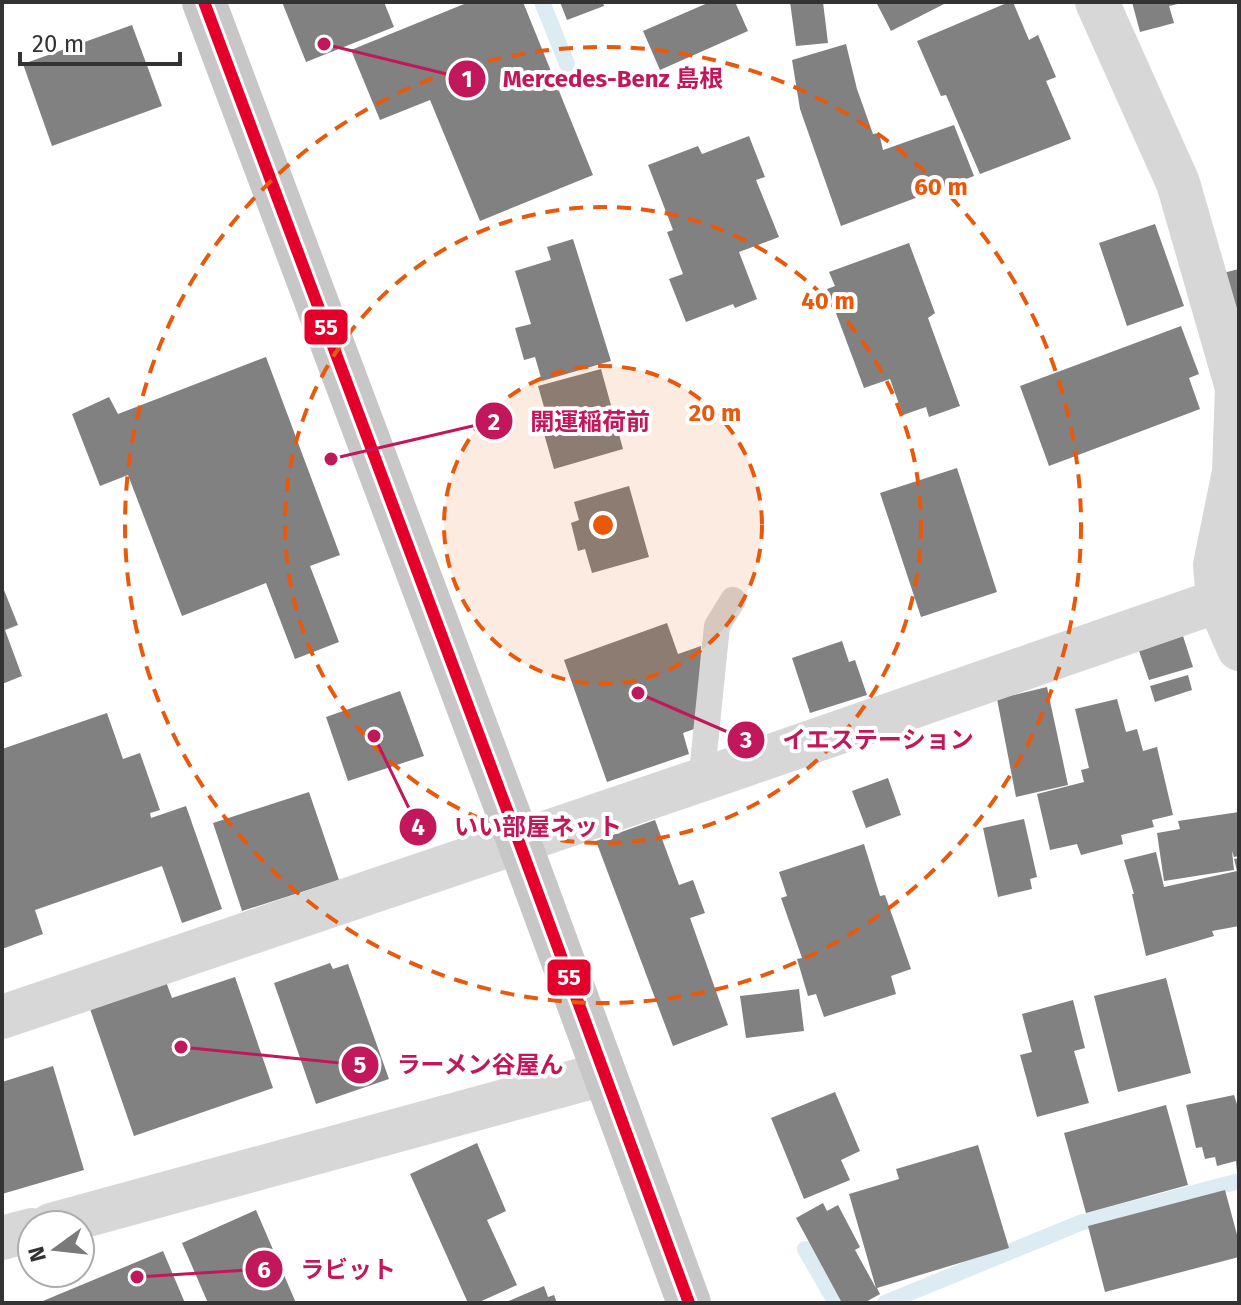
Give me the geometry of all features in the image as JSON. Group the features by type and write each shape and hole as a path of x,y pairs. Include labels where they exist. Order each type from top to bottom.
{"highway":[{"path":"204,2 689,1303"}],"street":[{"path":"1097,2 1178,183 1237,388 1236,471 1215,565 1218,601 1239,649"},
{"path":"2,1017 1218,601"},
{"path":"96,1213 603,1074"}],"lane":[{"path":"707,778 703,763 717,626 733,600"}],"building":[{"path":"282,2 384,2 394,27 306,62"},
{"path":"469,2 523,2 593,175 480,221 430,100 380,120 351,50"},
{"path":"560,2 603,2 604,6 567,20"},
{"path":"710,2 735,2 748,31 660,70 643,31"},
{"path":"790,2 823,2 828,43 796,46"},
{"path":"876,2 948,2 891,31"},
{"path":"1013,2 1029,40 1038,35 1056,77 1046,81 1071,139 980,174 946,95 941,96 917,41"},
{"path":"1132,2 1182,3 1169,6 1174,23 1140,32"},
{"path":"132,25 162,106 52,146 23,64"},
{"path":"846,44 857,89 873,134 879,133 883,150 954,125 974,176 841,226 800,109 792,60"},
{"path":"749,136 765,177 756,180 779,237 739,252 757,299 735,308 733,304 686,322 669,279 683,274 667,232 673,230 648,165 698,146 702,154"},
{"path":"1155,224 1184,306 1127,326 1099,243"},
{"path":"573,239 611,361 542,381 535,357 524,360 515,328 531,324 515,271 551,260 547,247"},
{"path":"909,243 935,313 928,318 960,406 929,417 926,407 903,415 890,379 864,388 827,289 835,286 829,272"},
{"path":"1239,269 1239,322 1223,273"},
{"path":"1181,326 1199,374 1189,378 1200,409 1049,466 1020,386"},
{"path":"266,357 340,555 310,566 339,642 295,659 266,583 182,616 128,475 100,486 72,414 109,397 118,414"},
{"path":"601,369 623,449 554,469 537,409 544,407 538,386"},
{"path":"957,468 997,592 921,617 880,493"},
{"path":"629,486 649,557 592,573 585,549 578,551 571,523 579,520 574,502"},
{"path":"2,585 18,625 5,630 22,676 2,684"},
{"path":"667,623 678,654 701,646 700,727 683,733 689,754 607,782 564,660"},
{"path":"1183,636 1193,667 1149,680 1139,651"},
{"path":"842,641 849,662 855,660 867,695 810,713 792,658"},
{"path":"1188,675 1192,690 1155,702 1150,686"},
{"path":"1047,687 1068,785 1016,797 997,699"},
{"path":"400,691 424,756 348,781 326,717"},
{"path":"1117,699 1126,732 1137,729 1143,751 1157,747 1173,815 1152,820 1154,827 1121,835 1123,844 1081,855 1077,844 1050,850 1037,794 1084,782 1081,770 1089,768 1075,709"},
{"path":"107,713 123,759 140,753 160,810 150,813 151,818 186,806 222,909 182,923 162,866 35,910 43,934 2,949 2,749"},
{"path":"888,778 901,815 866,828 852,791"},
{"path":"309,792 339,880 242,911 213,823"},
{"path":"1239,812 1239,856 1234,857 1232,851 1234,870 1164,881 1157,833 1180,829 1178,821"},
{"path":"1024,819 1037,877 1030,879 1032,889 998,897 983,828"},
{"path":"655,820 679,885 693,880 705,913 690,918 728,1025 673,1046 596,841"},
{"path":"864,844 880,896 885,895 911,969 891,976 896,994 824,1017 816,994 808,996 797,959 802,958 781,898 787,896 779,872"},
{"path":"1156,852 1164,887 1237,871 1234,859 1239,858 1239,926 1212,931 1214,936 1146,956 1124,860"},
{"path":"330,963 333,969 348,964 389,1079 316,1104 274,983"},
{"path":"235,977 273,1088 134,1136 89,1006 165,979 172,998"},
{"path":"1166,978 1191,1073 1118,1092 1094,996"},
{"path":"799,989 804,1031 746,1038 740,996"},
{"path":"1073,1000 1085,1048 1074,1051 1089,1103 1037,1117 1020,1055 1032,1052 1022,1014"},
{"path":"53,1066 84,1170 2,1194 2,1082"},
{"path":"835,1092 860,1151 841,1160 850,1180 804,1199 771,1118"},
{"path":"1234,1095 1239,1104 1239,1172 1236,1161 1217,1166 1215,1157 1205,1159 1202,1147 1196,1148 1186,1105"},
{"path":"1166,1105 1188,1185 1086,1213 1064,1133"},
{"path":"477,1143 506,1211 487,1220 517,1285 477,1303 468,1303 410,1174"},
{"path":"978,1145 1009,1248 877,1288 880,1294 864,1303 842,1303 796,1218 823,1203 827,1211 838,1205 860,1247 855,1250 876,1288 849,1194 899,1179 896,1169"},
{"path":"1225,1190 1239,1242 1239,1257 1105,1292 1088,1226"},
{"path":"256,1210 296,1303 208,1303 182,1243"},
{"path":"163,1251 185,1303 38,1303 72,1289 96,1289 96,1279"},
{"path":"544,1286 548,1297 554,1295 557,1303 504,1303"}],"waterway":[{"path":"542,2 567,64"},
{"path":"885,1303 1080,1223 1239,1181"},
{"path":"805,1249 836,1303"}],"transit line":[{"name":"55","path":"204,2 689,1303"}],"place":[{"name":"Mercedes-Benz 島根","path":"324,44"},
{"name":"開運稲荷前","path":"331,459"},
{"name":"イエステーション","path":"638,693"},
{"name":"いい部屋ネット","path":"374,736"},
{"name":"ラーメン谷屋ん","path":"181,1047"},
{"name":"ラビット","path":"137,1277"}]}
